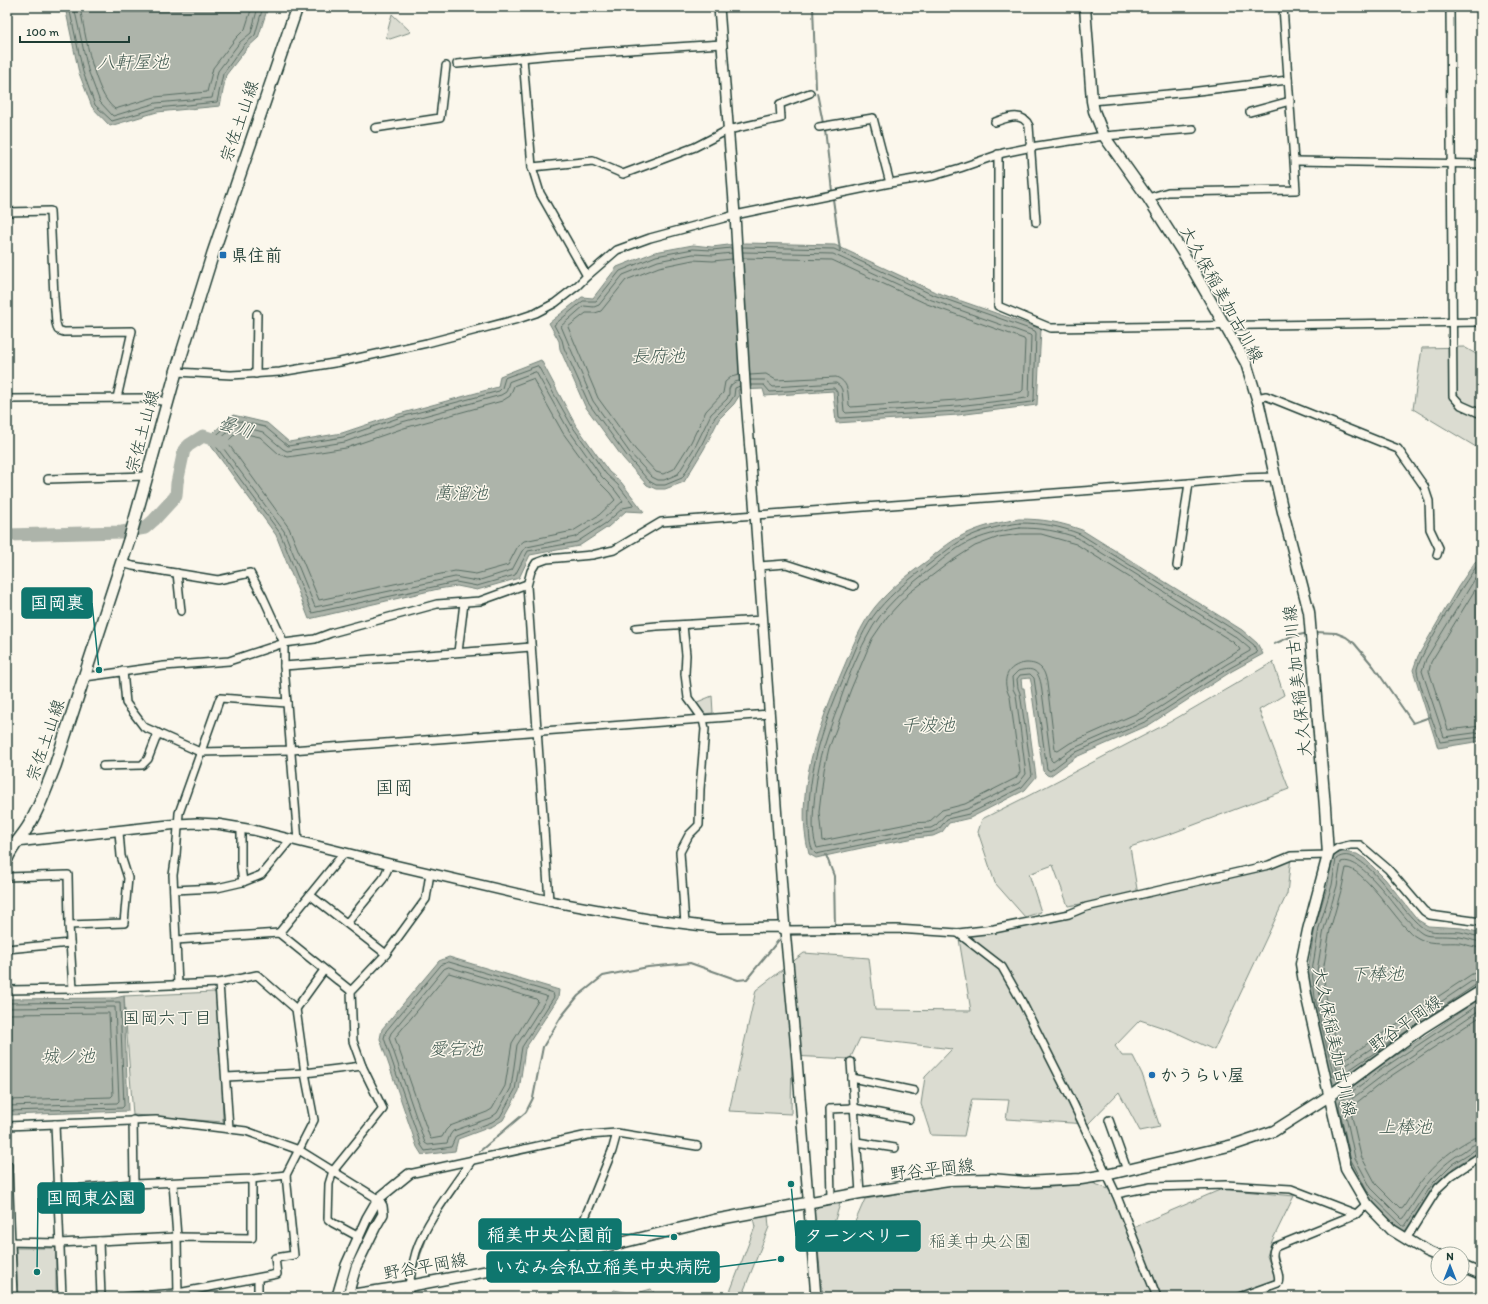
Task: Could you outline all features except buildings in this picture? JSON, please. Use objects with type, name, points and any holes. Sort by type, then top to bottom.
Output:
[{"type":"main road","name":"宗佐土山線","points":[[7,859],[11,843],[28,826],[43,797],[55,766],[130,537],[167,402],[230,199],[297,7]]},
{"type":"main road","name":"大久保稲美加古川線","points":[[1085,7],[1092,102],[1104,136],[1148,198],[1188,261],[1226,326],[1246,363],[1257,398],[1309,612],[1313,655],[1328,855],[1308,930],[1302,964],[1306,994],[1346,1168],[1367,1204],[1392,1230],[1430,1253]]},
{"type":"main road","name":"野谷平岡線","points":[[341,1296],[409,1286],[572,1255],[714,1220],[860,1193],[949,1180],[992,1179],[1025,1182],[1081,1179],[1106,1175],[1233,1145],[1274,1131],[1329,1096],[1422,1028],[1481,991]]},
{"type":"main road","points":[[1470,1269],[1481,1274]]},
{"type":"street","points":[[719,7],[785,930],[816,1297]]},
{"type":"street","points":[[1148,198],[1168,192],[1296,190],[1283,7]]},
{"type":"street","points":[[1450,7],[1450,164],[1453,396],[1461,405],[1479,413]]},
{"type":"street","points":[[456,64],[722,44]]},
{"type":"street","points":[[523,58],[532,167],[540,193],[587,276]]},
{"type":"street","points":[[375,128],[440,118],[446,66]]},
{"type":"street","points":[[1092,102],[1288,80]]},
{"type":"street","points":[[532,167],[593,162],[623,174],[695,147],[728,130],[781,118],[780,104],[810,93]]},
{"type":"street","points":[[1250,112],[1290,101]]},
{"type":"street","points":[[995,122],[1008,117],[1019,116],[1027,121],[1032,147],[1036,222]]},
{"type":"street","points":[[819,127],[873,118],[890,183]]},
{"type":"street","points":[[176,372],[231,375],[256,374],[340,362],[427,343],[536,313],[555,303],[577,286],[617,250],[650,238],[735,215],[890,183],[933,176],[998,154],[1032,147],[1104,136],[1193,129]]},
{"type":"street","points":[[998,154],[998,306],[1051,328],[1481,322]]},
{"type":"street","points":[[1295,161],[1481,164]]},
{"type":"street","points":[[7,212],[50,212],[54,297],[58,330],[64,332],[132,331],[117,398]]},
{"type":"street","points":[[256,374],[257,314]]},
{"type":"street","points":[[1257,398],[1266,396],[1398,449],[1424,486],[1430,501],[1430,529],[1439,548],[1437,555]]},
{"type":"street","points":[[7,399],[145,398],[167,402]]},
{"type":"street","points":[[48,479],[147,476]]},
{"type":"street","points":[[549,901],[527,584],[531,571],[536,563],[547,559],[592,555],[614,550],[661,522],[1241,478],[1276,477]]},
{"type":"street","points":[[1177,566],[1190,483]]},
{"type":"street","points":[[122,562],[133,566],[218,580],[250,573],[263,597],[284,643],[284,666],[291,750],[294,840],[261,875],[243,882],[217,888],[174,890]]},
{"type":"street","points":[[759,566],[786,564],[854,586]]},
{"type":"street","points":[[177,573],[180,611]]},
{"type":"street","points":[[84,677],[164,666],[229,661],[284,643],[315,639],[331,633],[437,604],[480,601],[527,584]]},
{"type":"street","points":[[458,652],[464,603]]},
{"type":"street","points":[[636,628],[763,620]]},
{"type":"street","points":[[683,625],[686,655],[685,674],[688,698],[703,719],[705,729],[700,789],[699,825],[689,835],[680,852],[685,924]]},
{"type":"street","points":[[284,666],[531,647]]},
{"type":"street","points":[[123,672],[126,703],[144,727],[200,752],[291,750],[770,714]]},
{"type":"street","points":[[178,985],[173,875],[178,813],[220,698],[287,703]]},
{"type":"street","points":[[103,766],[142,765],[148,759],[158,734]]},
{"type":"street","points":[[11,843],[178,824],[217,824],[294,840],[549,901],[685,924],[719,928],[778,927],[785,930],[897,929],[958,933],[994,929],[1069,914],[1086,907],[1269,865],[1292,856],[1328,855],[1338,848],[1350,845],[1360,845],[1388,869],[1424,911],[1430,915],[1481,922]]},
{"type":"street","points":[[241,828],[241,867],[243,882]]},
{"type":"street","points":[[68,925],[124,923],[128,878],[121,856],[118,832]]},
{"type":"street","points":[[279,933],[344,853]]},
{"type":"street","points":[[347,923],[383,879],[390,864]]},
{"type":"street","points":[[359,1237],[333,1224],[328,1219],[329,1184],[332,1171],[383,1109],[362,1066],[353,1040],[351,991],[386,954],[426,899],[430,873]]},
{"type":"street","points":[[7,877],[68,875],[68,925],[72,989]]},
{"type":"street","points":[[310,895],[386,954]]},
{"type":"street","points":[[176,940],[279,933],[351,991]]},
{"type":"street","points":[[958,933],[1002,967],[1022,1002],[1073,1103],[1116,1194],[1157,1297]]},
{"type":"street","points":[[7,949],[70,943]]},
{"type":"street","points":[[296,1009],[324,970]]},
{"type":"street","points":[[7,990],[219,983],[257,975],[296,1009],[305,1073],[314,1120],[286,1175],[294,1255],[275,1258],[277,1274],[178,1295],[125,1297]]},
{"type":"street","points":[[219,983],[229,1128]]},
{"type":"street","points":[[851,1062],[860,1193]]},
{"type":"street","points":[[226,1077],[305,1073],[362,1066]]},
{"type":"street","points":[[852,1078],[914,1091]]},
{"type":"street","points":[[830,1199],[829,1109],[854,1108],[909,1119]]},
{"type":"street","points":[[133,1120],[134,1184]]},
{"type":"street","points":[[7,1126],[156,1120],[246,1131],[299,1150],[378,1199],[382,1206],[383,1214],[341,1296]]},
{"type":"street","points":[[1109,1120],[1127,1170]]},
{"type":"street","points":[[55,1124],[62,1297]]},
{"type":"street","points":[[572,1255],[573,1247],[612,1151],[616,1133]]},
{"type":"street","points":[[341,1296],[346,1265],[367,1218],[378,1199],[408,1174],[588,1135],[616,1133],[696,1146]]},
{"type":"street","points":[[857,1142],[895,1148]]},
{"type":"street","points":[[1406,1239],[1438,1188],[1452,1175],[1481,1156]]},
{"type":"street","points":[[408,1297],[417,1251],[426,1230],[472,1160]]},
{"type":"street","points":[[7,1165],[10,1284],[13,1297]]},
{"type":"street","points":[[58,1190],[134,1184],[252,1179],[286,1175]]},
{"type":"street","points":[[9,1242],[59,1243],[177,1237],[252,1238],[252,1179]]},
{"type":"street","points":[[173,1183],[177,1237],[178,1295]]},
{"type":"street","points":[[1116,1194],[1151,1187],[1226,1185],[1291,1190],[1356,1214]]},
{"type":"street","points":[[1240,1297],[1278,1283],[1280,1278],[1273,1256],[1275,1247],[1356,1214],[1367,1204]]},
{"type":"street","points":[[99,1241],[101,1297]]},
{"type":"street","points":[[258,1278],[258,1297]]},
{"type":"green space","points":[[392,14],[411,32],[390,39],[386,37]]},
{"type":"green space","points":[[1464,347],[1481,357],[1481,450],[1413,409],[1422,348]]},
{"type":"green space","points":[[1273,662],[1284,695],[1259,710],[1289,789],[1170,834],[1130,847],[1138,895],[1291,856],[1287,894],[1214,1050],[1173,1031],[1140,1020],[1115,1046],[1122,1056],[1133,1056],[1142,1074],[1160,1127],[1140,1131],[1119,1092],[1088,1124],[1006,1119],[1009,1100],[972,1099],[964,1136],[931,1135],[921,1104],[925,1077],[952,1049],[860,1038],[850,1059],[792,1056],[791,1114],[729,1111],[756,990],[804,953],[869,958],[875,1010],[971,1011],[958,933],[1037,920],[1136,895],[1068,906],[1053,865],[1029,874],[1041,912],[1025,917],[995,883],[978,832],[982,819],[1170,722]]},
{"type":"green space","points":[[712,696],[713,713],[702,714],[695,703]]},
{"type":"green space","points":[[214,992],[220,999],[223,1122],[133,1115],[124,996]]},
{"type":"green space","name":"稲美中央公園","points":[[1090,1182],[1111,1190],[1155,1297],[823,1297],[814,1211],[819,1206],[840,1204],[834,1223],[851,1231],[865,1199],[941,1187],[950,1183],[955,1185],[1037,1188]]},
{"type":"green space","points":[[1222,1189],[1294,1196],[1272,1241],[1267,1256],[1276,1280],[1230,1297],[1162,1297],[1133,1227]]},
{"type":"green space","points":[[768,1216],[769,1227],[744,1290],[750,1297],[728,1297],[755,1227],[753,1218]]},
{"type":"green space","points":[[16,1248],[56,1248],[56,1297],[18,1297]]},
{"type":"green space","points":[[651,1289],[658,1297],[610,1297],[614,1290],[634,1294]]},
{"type":"water","name":"八軒屋池","points":[[65,7],[268,7],[258,38],[247,48],[226,75],[220,106],[157,112],[110,126],[92,107],[79,73]]},
{"type":"water","name":"長府池","points":[[745,243],[835,245],[933,291],[1041,329],[1037,405],[958,415],[836,423],[833,391],[765,396],[763,389],[738,390],[739,396],[734,404],[719,419],[704,449],[684,482],[665,489],[656,489],[647,485],[623,458],[585,406],[560,349],[559,341],[549,323],[582,297],[593,298],[617,267],[655,252],[693,245],[712,247]]},
{"type":"water","name":"萬溜池","points":[[541,360],[575,424],[609,472],[621,482],[644,512],[626,511],[608,527],[579,546],[530,555],[519,578],[477,590],[457,586],[438,589],[309,619],[276,535],[206,439],[233,415],[267,423],[289,442],[342,433],[399,414],[498,387],[500,376]]},
{"type":"water","name":"千波池","points":[[1019,519],[1051,522],[1082,530],[1242,630],[1257,643],[1263,654],[1232,671],[1149,725],[1076,757],[1050,776],[1043,771],[1030,678],[1021,679],[1022,688],[1024,688],[1036,777],[1025,790],[970,818],[949,823],[942,832],[933,836],[866,847],[816,858],[809,854],[805,831],[804,807],[806,783],[811,760],[825,713],[853,645],[865,622],[875,607],[893,588],[953,541],[982,527]]},
{"type":"water","points":[[1481,556],[1481,741],[1438,748],[1413,670],[1418,656],[1458,587],[1475,562]]},
{"type":"water","name":"下棒池","points":[[1342,852],[1357,854],[1365,859],[1385,879],[1418,920],[1428,926],[1462,928],[1481,933],[1481,986],[1335,1084],[1330,1080],[1311,998],[1308,971],[1315,927],[1328,884],[1332,858],[1336,854]]},
{"type":"water","name":"愛宕池","points":[[449,957],[559,990],[558,998],[525,1049],[519,1091],[503,1120],[493,1126],[458,1139],[455,1151],[422,1155],[417,1147],[380,1039],[382,1029],[439,961]]},
{"type":"water","name":"城ノ池","points":[[124,996],[128,1111],[7,1115],[7,999],[115,998]]},
{"type":"water","name":"上棒池","points":[[1481,998],[1481,1151],[1454,1167],[1436,1185],[1405,1233],[1389,1220],[1371,1200],[1350,1169],[1343,1145],[1335,1100],[1377,1068]]},
{"type":"waterway","points":[[813,7],[816,88]]},
{"type":"waterway","points":[[817,93],[823,123]]},
{"type":"waterway","points":[[825,129],[832,191]]},
{"type":"waterway","points":[[833,199],[840,250]]},
{"type":"waterway","name":"曇川","points":[[7,535],[122,532],[145,528],[176,496],[177,483],[184,450],[203,436],[224,443]]},
{"type":"waterway","points":[[1315,632],[1336,633],[1346,637],[1354,643],[1374,667],[1413,723],[1430,717]]},
{"type":"waterway","points":[[1274,644],[1290,637],[1308,633]]},
{"type":"waterway","points":[[826,855],[834,876],[835,927]]},
{"type":"waterway","points":[[789,935],[835,934]]},
{"type":"waterway","points":[[480,1151],[526,1112],[533,1098],[543,1047],[561,1017],[578,996],[603,976],[648,967],[690,963],[738,980],[747,979],[778,941],[783,938]]},
{"type":"waterway","points":[[437,1217],[465,1176]]},
{"type":"waterway","points":[[414,1278],[420,1255],[429,1231]]},
{"type":"place","name":"県住前","points":[[223,255]]},
{"type":"place","name":"国岡裏","points":[[99,670]]},
{"type":"place","name":"かうらい屋","points":[[1152,1075]]},
{"type":"place","name":"ターンベリー","points":[[791,1184]]},
{"type":"place","name":"稲美中央公園前","points":[[674,1237]]},
{"type":"place","name":"いなみ会私立稲美中央病院","points":[[781,1259]]},
{"type":"place","name":"国岡東公園","points":[[37,1272]]},
{"type":"district","name":"国岡","points":[[394,787]]},
{"type":"district","name":"国岡六丁目","points":[[167,1018]]}]
